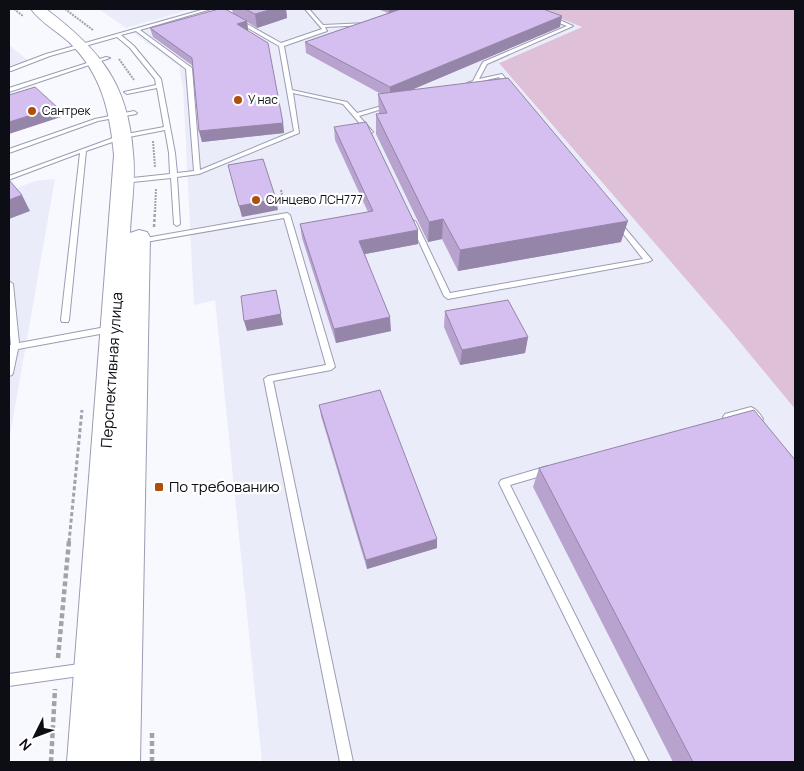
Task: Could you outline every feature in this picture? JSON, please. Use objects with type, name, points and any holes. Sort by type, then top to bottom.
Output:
[{"type":"main road","name":"Перспективная улица","points":[[40,12],[100,48],[109,84],[128,118],[124,155],[132,180],[125,327],[120,762]]},
{"type":"main road","name":"Перспективная улица","points":[[88,762],[94,668],[125,327]]},
{"type":"lane","points":[[9,90],[100,48],[136,29],[209,9]]},
{"type":"lane","points":[[217,9],[281,45],[325,30],[307,9]]},
{"type":"lane","points":[[475,82],[485,63],[571,26],[544,16]]},
{"type":"lane","points":[[322,26],[370,23]]},
{"type":"lane","points":[[136,29],[189,68],[196,173]]},
{"type":"lane","points":[[132,180],[196,173],[297,132],[281,45]]},
{"type":"lane","points":[[9,70],[100,48],[132,47],[158,79],[174,175],[177,224]]},
{"type":"lane","points":[[466,85],[500,76],[512,91]]},
{"type":"lane","points":[[9,178],[82,150],[128,118],[159,86]]},
{"type":"lane","points":[[290,91],[345,103],[368,127],[372,136]]},
{"type":"lane","points":[[357,116],[393,105]]},
{"type":"lane","points":[[9,151],[97,120],[128,118],[167,128]]},
{"type":"lane","points":[[65,320],[82,150]]},
{"type":"lane","points":[[410,216],[448,296],[648,260],[611,214]]},
{"type":"lane","points":[[129,242],[287,215],[331,367],[268,379],[347,762]]},
{"type":"lane","points":[[9,284],[12,347],[9,373]]},
{"type":"lane","points":[[12,347],[125,327]]},
{"type":"lane","points":[[713,422],[751,411],[762,424]]},
{"type":"lane","points":[[561,466],[504,483],[642,762]]},
{"type":"lane","points":[[9,680],[94,668]]},
{"type":"path","points":[[14,9],[40,12]]},
{"type":"path","points":[[50,762],[56,673],[83,401]]},
{"type":"shaded area","points":[[99,9],[193,9],[126,28]]},
{"type":"shaded area","points":[[198,9],[536,9],[582,27],[499,62],[729,329],[795,409],[795,762],[262,762],[215,300],[194,305],[183,88],[179,66],[128,29]]},
{"type":"shaded area","points":[[536,9],[795,9],[795,409],[729,329],[499,63],[582,27]]},
{"type":"shaded area","points":[[9,45],[29,61],[9,67]]},
{"type":"shaded area","points":[[55,179],[9,441],[9,191],[35,181]]},
{"type":"building","name":"У нас","points":[[225,9],[247,21],[237,24],[268,43],[283,123],[199,131],[192,58],[150,28]]},
{"type":"building","points":[[245,9],[273,9],[255,14]]},
{"type":"building","points":[[401,9],[543,9],[562,16],[390,87],[305,42]]},
{"type":"building","points":[[508,78],[628,221],[460,250],[443,219],[429,222],[376,114],[387,113],[378,94]]},
{"type":"building","points":[[35,87],[57,107],[9,122],[9,95]]},
{"type":"building","points":[[366,122],[418,230],[359,241],[390,317],[334,329],[300,224],[373,211],[334,127]]},
{"type":"building","name":"Синцево ЛСН777","points":[[263,159],[276,199],[239,206],[228,165]]},
{"type":"building","points":[[9,180],[22,195],[9,200]]},
{"type":"building","points":[[276,290],[281,314],[244,321],[241,296]]},
{"type":"building","points":[[508,300],[528,337],[462,350],[445,311]]},
{"type":"building","points":[[380,390],[437,539],[366,560],[319,405]]},
{"type":"building","points":[[754,410],[795,460],[795,762],[693,762],[539,468]]},
{"type":"place","name":"У нас","points":[[238,100]]},
{"type":"place","name":"Сантрек","points":[[32,111]]},
{"type":"place","name":"Синцево ЛСН777","points":[[256,200]]},
{"type":"place","name":"По требованию","points":[[159,487]]}]
